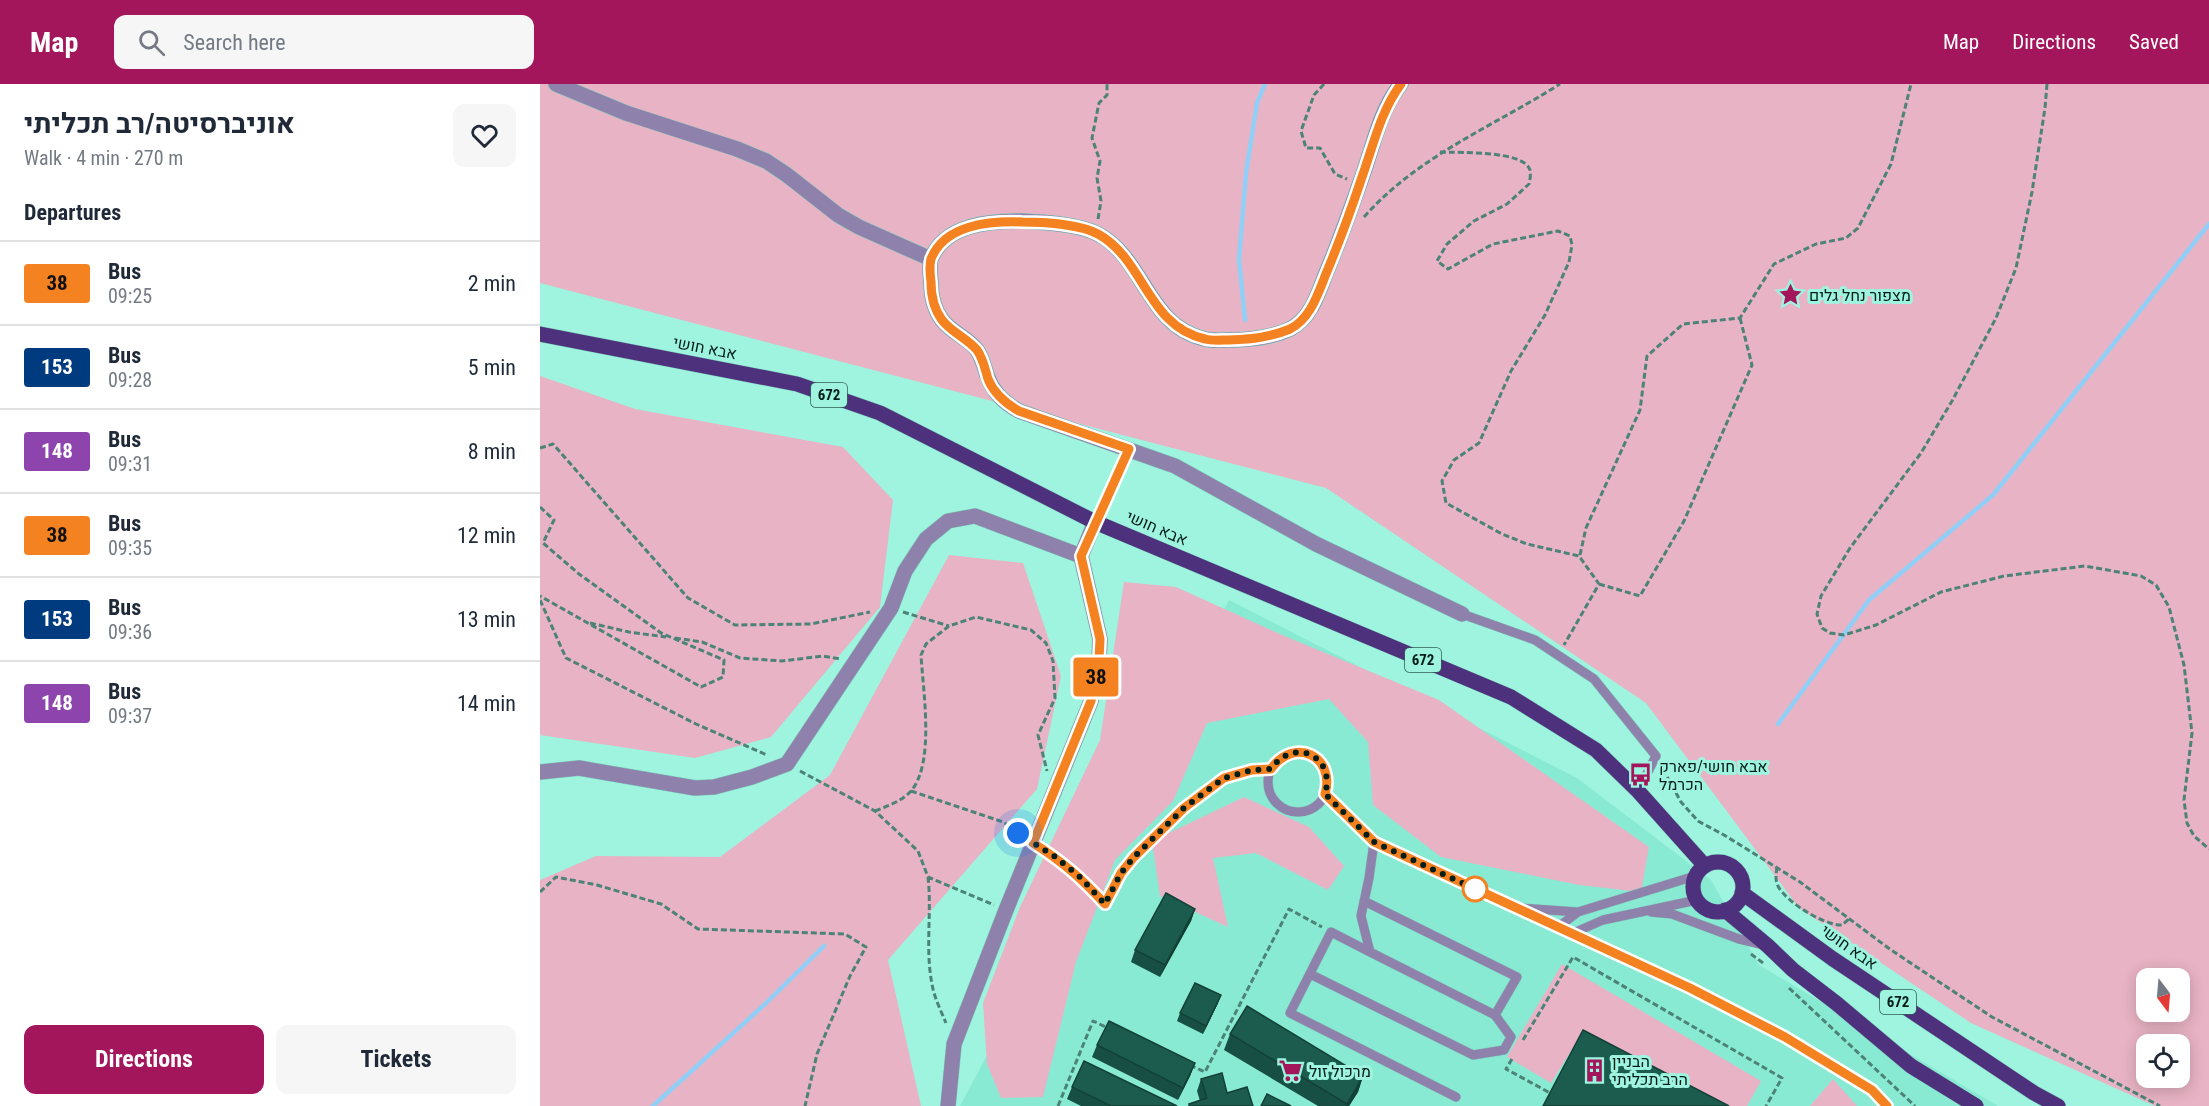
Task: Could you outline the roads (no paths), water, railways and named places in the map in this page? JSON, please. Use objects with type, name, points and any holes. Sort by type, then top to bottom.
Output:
[{"type":"main road","name":"אבא חושי","points":[[540,334],[797,384],[880,413],[1095,522],[1510,697],[1596,750],[1638,791],[1700,871],[1719,862],[1732,867],[1741,878],[1742,892],[1833,959],[2058,1106]]},
{"type":"main road","points":[[1697,900],[1693,884],[1700,871]]},
{"type":"main road","points":[[1725,910],[1736,904],[1742,892]]},
{"type":"main road","name":"672","points":[[1697,900],[1706,908],[1725,910],[1793,970],[1911,1065],[1976,1106]]},
{"type":"street","points":[[556,84],[626,113],[737,148],[766,161],[852,223],[931,259]]},
{"type":"street","points":[[1401,84],[1386,108],[1340,241],[1318,294],[1304,319],[1291,328],[1245,340],[1205,339],[1179,328],[1160,312],[1132,266],[1113,244],[1096,233],[1053,224],[1022,222],[979,224],[956,233],[941,244],[931,259],[931,293],[936,310],[943,321],[976,350],[982,359],[989,382],[1005,403],[1019,411],[1175,466],[1316,544],[1462,614]]},
{"type":"street","points":[[540,772],[579,768],[695,788],[724,784],[787,764],[891,608],[905,571],[926,539],[948,520],[975,516],[1081,556]]},
{"type":"street","points":[[948,1106],[954,1044],[1091,701],[1099,660],[1100,639],[1081,556],[1095,522]]},
{"type":"lane","points":[[1095,522],[1129,449]]},
{"type":"lane","points":[[1462,614],[1535,640],[1594,679],[1656,756],[1638,791]]},
{"type":"lane","points":[[1306,753],[1316,757],[1327,774],[1328,784],[1325,794],[1312,808],[1304,811],[1285,808],[1277,803],[1268,787],[1271,769],[1277,760],[1286,754],[1306,753]]},
{"type":"lane","points":[[1033,843],[1079,876],[1105,904],[1121,873],[1134,857],[1184,808],[1224,778],[1252,770],[1271,769]]},
{"type":"lane","points":[[1325,794],[1374,842],[1690,988],[1785,1037],[1872,1090],[1887,1106]]},
{"type":"lane","points":[[1370,952],[1360,916],[1374,842]]},
{"type":"lane","points":[[1557,928],[1578,912],[1700,871]]},
{"type":"lane","points":[[1571,934],[1603,920],[1697,900]]},
{"type":"lane","points":[[1364,901],[1517,977],[1495,1015]]},
{"type":"lane","points":[[1513,907],[1578,912]]},
{"type":"lane","points":[[1643,911],[1672,914],[1755,944],[1768,946]]},
{"type":"lane","points":[[1310,974],[1473,1055],[1504,1050],[1511,1037],[1495,1015],[1331,932],[1310,974],[1290,1014],[1456,1097]]},
{"type":"waterway","points":[[1245,320],[1239,259],[1246,173],[1257,103],[1265,84]]},
{"type":"waterway","points":[[1778,724],[1869,600],[1993,495],[2209,224]]},
{"type":"waterway","points":[[653,1106],[764,1005],[824,946]]},
{"type":"place","name":"מצפור נחל גלים","points":[[1791,295]]},
{"type":"place","name":"אבא חושי/פארק הכרמל","points":[[1641,775]]},
{"type":"place","name":"הבניין הרב תכליתי","points":[[1594,1070]]},
{"type":"place","name":"מרכול זול","points":[[1291,1071]]}]
